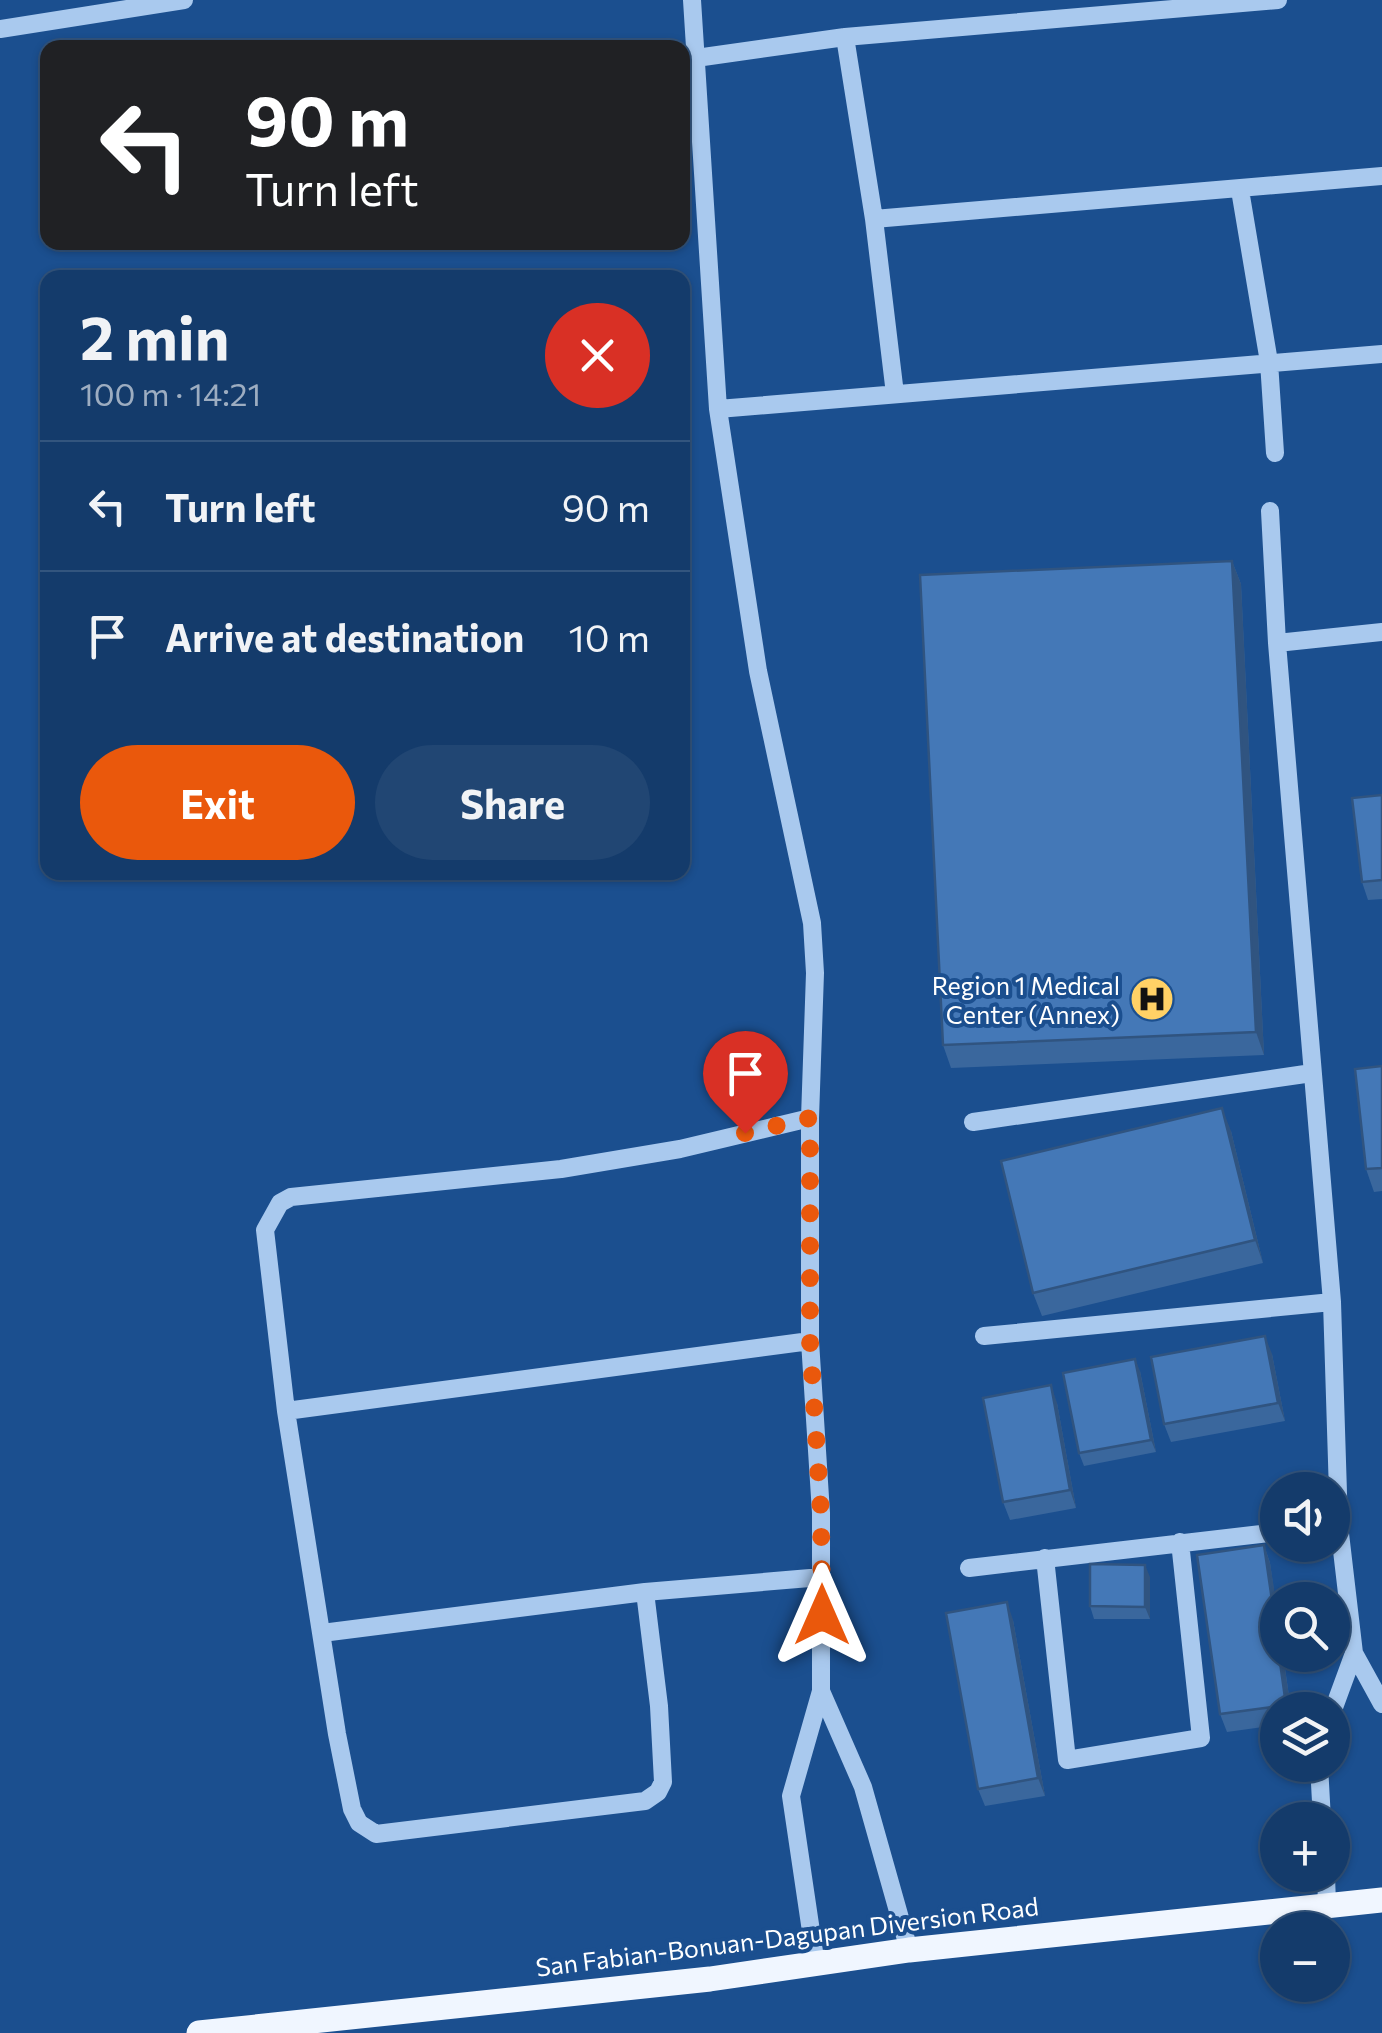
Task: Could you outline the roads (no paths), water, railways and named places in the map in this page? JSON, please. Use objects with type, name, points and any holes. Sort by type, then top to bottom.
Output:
[{"type":"main road","name":"San Fabian-Bonuan-Dagupan Diversion Road","points":[[199,2033],[710,1979],[909,1950],[1382,1900]]},
{"type":"street","points":[[0,29],[184,0]]},
{"type":"street","points":[[692,0],[690,59],[718,408],[758,671],[812,922],[815,973],[810,1118],[810,1341],[822,1577],[821,1691],[791,1796],[816,1965]]},
{"type":"street","points":[[690,59],[845,37],[1278,0]]},
{"type":"street","points":[[845,37],[874,219],[895,394]]},
{"type":"street","points":[[874,219],[1382,176]]},
{"type":"street","points":[[1240,190],[1269,362],[1275,452]]},
{"type":"street","points":[[718,408],[1382,354]]},
{"type":"street","points":[[1270,511],[1277,643],[1332,1302],[1335,1472]]},
{"type":"street","points":[[1277,643],[1382,632]]},
{"type":"street","points":[[973,1122],[1312,1073]]},
{"type":"street","points":[[645,1592],[664,1782],[658,1792],[646,1802],[376,1834],[366,1830],[352,1810],[322,1633],[286,1412],[265,1230],[280,1204],[291,1196],[560,1169],[680,1149],[810,1118]]},
{"type":"street","points":[[984,1336],[1332,1302]]},
{"type":"street","points":[[286,1412],[810,1341]]},
{"type":"street","points":[[970,1568],[1260,1534]]},
{"type":"street","points":[[1044,1558],[1067,1760],[1201,1738],[1180,1542]]},
{"type":"street","points":[[1341,1562],[1354,1653],[1382,1704]]},
{"type":"street","points":[[322,1633],[645,1592],[822,1577]]},
{"type":"street","points":[[1339,1692],[1354,1653]]},
{"type":"street","points":[[821,1691],[863,1787],[909,1950]]},
{"type":"street","points":[[1327,1892],[1328,1905]]},
{"type":"place","name":"Region 1 Medical Center (Annex)","points":[[1152,999]]}]
